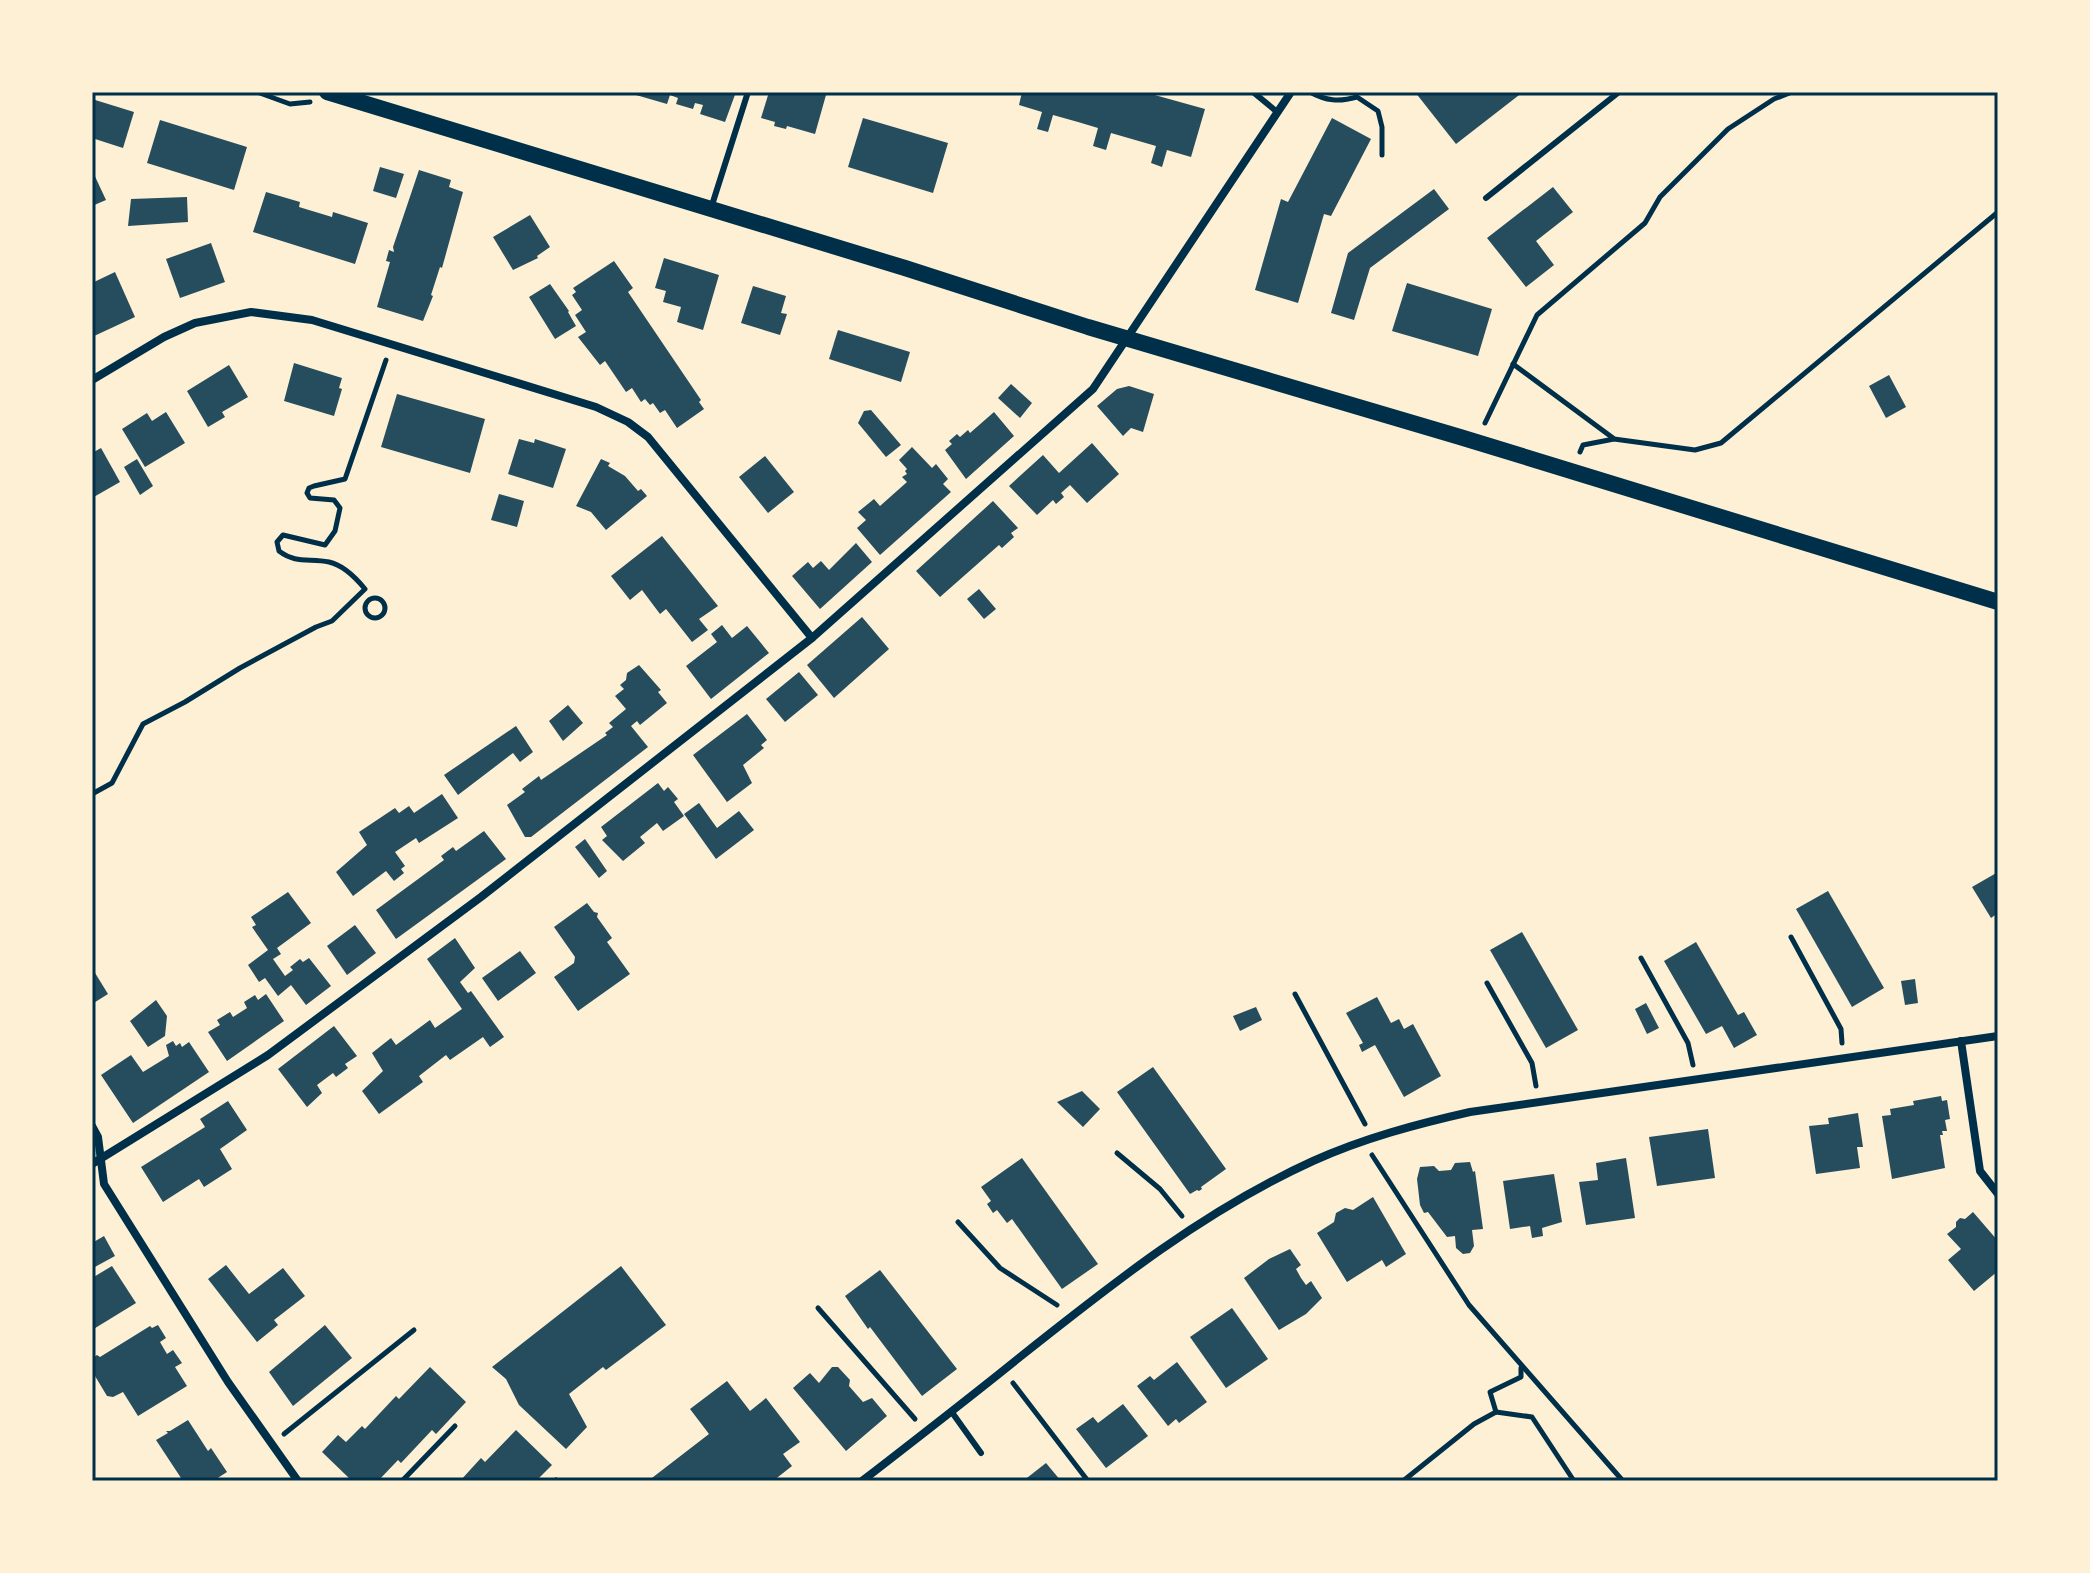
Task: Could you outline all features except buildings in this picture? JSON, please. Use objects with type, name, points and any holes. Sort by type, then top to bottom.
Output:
[{"type":"main road","points":[[327,92],[1998,602]]},
{"type":"street","points":[[92,1164],[293,1036],[481,897],[812,638],[1093,389],[1291,92]]},
{"type":"street","points":[[92,380],[164,337],[195,323],[251,312],[312,320],[596,407],[628,422],[648,437],[812,638]]},
{"type":"street","points":[[862,1481],[1191,1227],[1276,1180],[1361,1142],[1470,1112],[1998,1036]]},
{"type":"street","points":[[1961,1041],[1980,1171],[1998,1194]]},
{"type":"street","points":[[92,1126],[98,1137],[104,1184],[228,1382],[298,1481]]},
{"type":"lane","points":[[711,209],[748,92]]},
{"type":"lane","points":[[1253,92],[1276,111]]},
{"type":"lane","points":[[1486,198],[1619,92]]},
{"type":"lane","points":[[951,1411],[981,1453]]},
{"type":"path","points":[[257,92],[290,104],[350,100]]},
{"type":"path","points":[[1310,92],[1322,99],[1341,102],[1357,97],[1378,111],[1382,127],[1382,155]]},
{"type":"path","points":[[1476,441],[1537,315],[1645,223],[1660,197],[1728,129],[1774,99],[1792,92]]},
{"type":"path","points":[[1572,472],[1583,445],[1614,439],[1695,450],[1721,443],[1998,212]]},
{"type":"path","points":[[371,599],[355,577],[332,562],[289,559],[279,551],[277,542],[283,535],[325,545],[335,531],[340,508],[334,500],[310,498],[307,493],[314,486],[345,479],[391,344]]},
{"type":"path","points":[[1513,364],[1614,439]]},
{"type":"path","points":[[92,794],[112,783],[143,724],[240,668],[332,621],[365,589]]},
{"type":"path","points":[[371,599],[381,600],[385,605],[383,615],[378,618],[366,613],[366,603],[371,599]]},
{"type":"path","points":[[1791,937],[1841,1029],[1844,1058]]},
{"type":"path","points":[[1641,958],[1688,1043],[1697,1081]]},
{"type":"path","points":[[1487,983],[1532,1063],[1539,1104]]},
{"type":"path","points":[[1295,994],[1373,1138]]},
{"type":"path","points":[[1361,1142],[1383,1170],[1469,1305],[1623,1481]]},
{"type":"path","points":[[1117,1153],[1160,1189],[1191,1227]]},
{"type":"path","points":[[958,1222],[1000,1268],[1071,1317]]},
{"type":"path","points":[[818,1308],[925,1432]]},
{"type":"path","points":[[271,1445],[414,1330]]},
{"type":"path","points":[[1496,1412],[1490,1392],[1521,1377],[1521,1367]]},
{"type":"path","points":[[1003,1371],[1088,1481]]},
{"type":"path","points":[[1403,1481],[1474,1424],[1496,1412],[1532,1417],[1574,1481]]},
{"type":"path","points":[[402,1481],[455,1426]]}]
